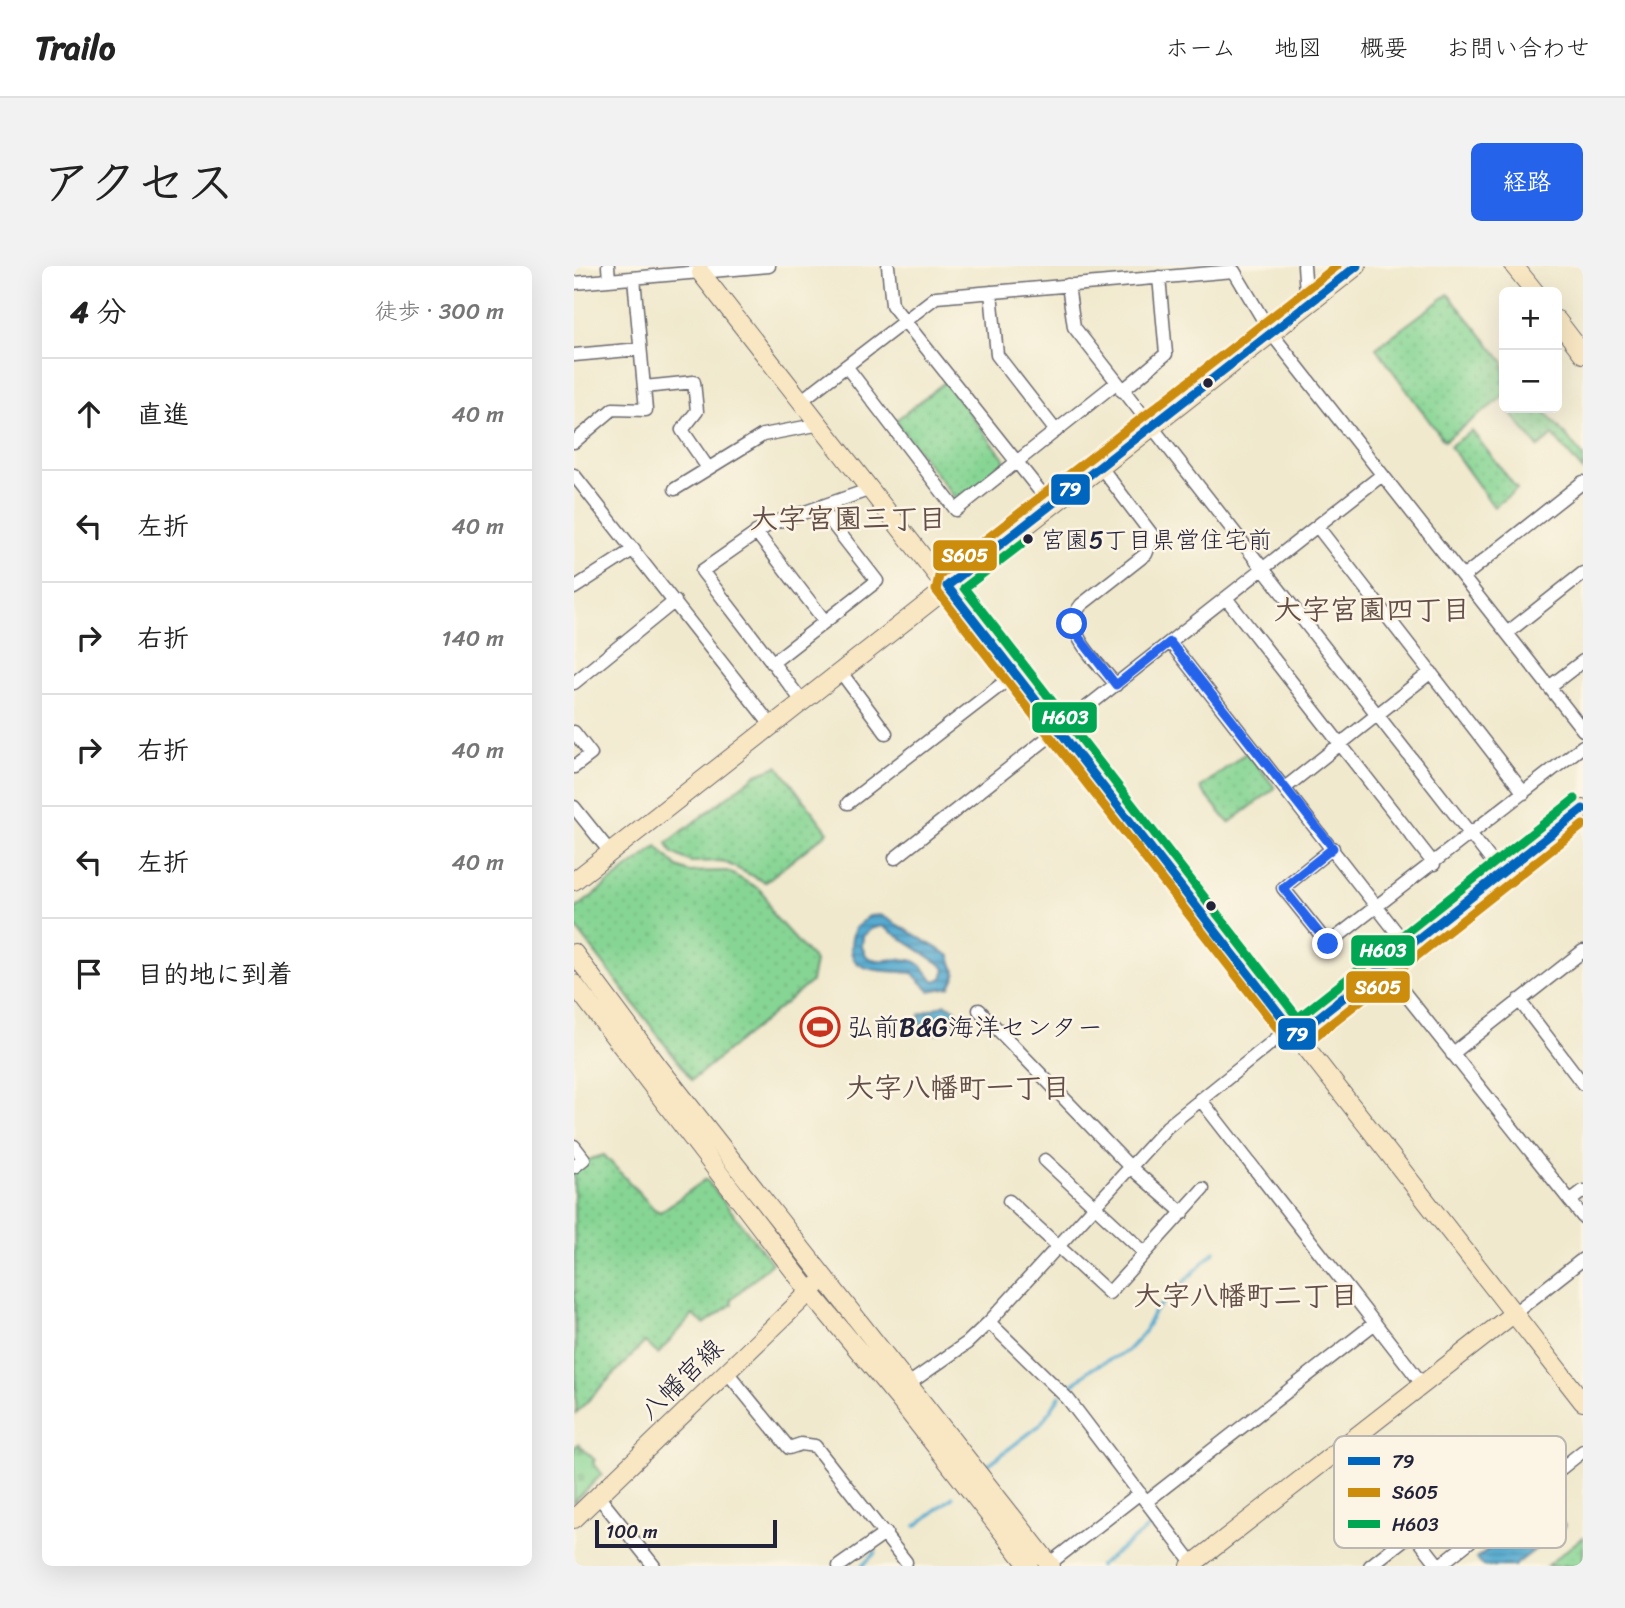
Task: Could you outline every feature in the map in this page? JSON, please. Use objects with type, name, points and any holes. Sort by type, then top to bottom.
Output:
[{"type":"street","points":[[608,266],[609,280]]},
{"type":"street","points":[[574,283],[634,278],[675,270],[701,273],[769,266]]},
{"type":"street","points":[[888,266],[892,305],[1051,505]]},
{"type":"street","points":[[1304,266],[1307,304]]},
{"type":"street","points":[[574,881],[1357,266]]},
{"type":"street","points":[[1514,266],[1531,287]]},
{"type":"street","points":[[802,400],[936,296],[1234,271],[1271,333],[1583,730]]},
{"type":"street","points":[[701,273],[1583,1402]]},
{"type":"street","points":[[846,366],[956,510],[1056,430],[1166,354],[1159,277]]},
{"type":"street","points":[[574,442],[613,410],[646,410],[634,278]]},
{"type":"street","points":[[1068,285],[1074,327],[1501,873]]},
{"type":"street","points":[[991,292],[997,355],[1056,430]]},
{"type":"street","points":[[1562,327],[1583,354]]},
{"type":"street","points":[[574,355],[640,349]]},
{"type":"street","points":[[644,387],[694,382],[697,411],[682,430],[708,468]]},
{"type":"street","points":[[675,489],[763,435],[821,424]]},
{"type":"street","points":[[1100,466],[1153,536],[1146,554],[1081,606],[1073,617],[1074,631],[1116,685]]},
{"type":"street","points":[[574,475],[771,725]]},
{"type":"street","points":[[895,858],[1382,475]]},
{"type":"street","points":[[1463,578],[1583,482]]},
{"type":"street","points":[[802,701],[702,571],[768,525],[821,509],[871,489]]},
{"type":"street","points":[[772,663],[824,620],[877,582],[821,509]]},
{"type":"street","points":[[1317,526],[1524,793]]},
{"type":"street","points":[[756,533],[824,620]]},
{"type":"street","points":[[574,588],[634,549]]},
{"type":"street","points":[[1507,633],[1583,573]]},
{"type":"street","points":[[1226,598],[1434,864]]},
{"type":"street","points":[[574,683],[674,601]]},
{"type":"street","points":[[1170,642],[1286,787],[1408,947]]},
{"type":"street","points":[[1549,687],[1583,661]]},
{"type":"street","points":[[840,671],[879,712],[886,733]]},
{"type":"street","points":[[1286,787],[1431,672]]},
{"type":"street","points":[[848,803],[1015,674]]},
{"type":"street","points":[[574,732],[591,754],[574,767]]},
{"type":"street","points":[[1333,848],[1283,888],[1328,944],[1583,746]]},
{"type":"street","points":[[574,807],[610,852]]},
{"type":"street","points":[[907,1385],[967,1343],[989,1322],[1167,1127],[1276,1039],[1296,1035],[1583,809]]},
{"type":"street","points":[[1452,1054],[1583,951]]},
{"type":"street","points":[[574,953],[658,1066],[1050,1565],[1375,1323]]},
{"type":"street","points":[[1383,966],[1583,1217]]},
{"type":"street","points":[[574,984],[810,1292],[898,1398],[1029,1566]]},
{"type":"street","points":[[1519,1000],[1583,1084]]},
{"type":"street","points":[[979,1010],[1130,1167],[1183,1213]]},
{"type":"street","points":[[1200,1099],[1423,1385]]},
{"type":"street","points":[[574,1146],[584,1159],[574,1167]]},
{"type":"street","points":[[1045,1160],[1145,1254]]},
{"type":"street","points":[[1009,1200],[1110,1293],[1203,1189]]},
{"type":"street","points":[[1570,1201],[1583,1191]]},
{"type":"street","points":[[1357,1436],[1583,1259]]},
{"type":"street","name":"八幡宮線","points":[[574,1519],[825,1278]]},
{"type":"street","points":[[989,1322],[1068,1399],[1193,1565],[1334,1454]]},
{"type":"street","points":[[727,1372],[789,1448],[801,1444],[815,1446],[886,1533],[906,1562]]},
{"type":"street","points":[[1566,1465],[1583,1451]]},
{"type":"street","points":[[598,1496],[654,1566]]},
{"type":"street","points":[[839,1566],[886,1533]]},
{"type":"street","points":[[1370,1566],[1393,1548]]},
{"type":"street","points":[[1424,1548],[1439,1566],[1462,1548]]},
{"type":"green space","points":[[1448,294],[1499,356],[1499,400],[1444,441],[1376,348]]},
{"type":"green space","points":[[945,382],[1004,458],[1004,466],[960,499],[955,498],[895,421]]},
{"type":"green space","points":[[1511,413],[1546,413],[1583,456],[1583,471],[1553,435],[1538,447]]},
{"type":"green space","points":[[1472,431],[1517,489],[1494,507],[1450,446]]},
{"type":"green space","points":[[1247,752],[1275,788],[1229,823],[1200,788]]},
{"type":"green space","points":[[778,766],[828,832],[765,882],[722,861],[691,862],[672,853],[667,843],[757,774]]},
{"type":"green space","points":[[657,846],[677,867],[689,872],[727,871],[759,889],[766,897],[773,915],[815,961],[811,982],[692,1080],[574,925],[574,910]]},
{"type":"green space","points":[[604,1155],[654,1209],[660,1212],[706,1179],[772,1263],[731,1299],[732,1304],[704,1324],[693,1315],[658,1354],[645,1342],[576,1413],[574,1171],[591,1159]]},
{"type":"green space","points":[[578,1444],[595,1460],[593,1462],[602,1474],[574,1502],[574,1448]]},
{"type":"green space","points":[[1583,1537],[1583,1566],[1546,1566]]},
{"type":"water","points":[[881,915],[950,956],[956,975],[950,987],[930,991],[912,973],[876,970],[857,963],[852,955],[851,944],[855,928],[869,916]],"holes":[[[882,926],[943,966],[945,970],[942,978],[935,981],[914,961],[867,957],[862,947],[863,936],[871,929]]]},
{"type":"water","points":[[945,1004],[956,1009],[955,1020],[939,1034],[928,1032],[919,1022],[920,1014]]},
{"type":"water","points":[[1490,1548],[1537,1548],[1514,1566],[1483,1566],[1477,1558]]},
{"type":"waterway","points":[[1066,1391],[1089,1370],[1127,1351],[1143,1334],[1154,1312],[1215,1251]]},
{"type":"waterway","points":[[989,1464],[1040,1425],[1060,1396]]},
{"type":"waterway","points":[[916,1526],[953,1497]]},
{"type":"waterway","points":[[1099,1566],[1153,1524]]},
{"type":"waterway","points":[[862,1566],[876,1552]]},
{"type":"transit line","name":"S605","points":[[1337,266],[939,576],[936,590],[1292,1047],[1304,1045],[1583,825]]},
{"type":"transit line","name":"79","points":[[1357,266],[947,586],[1296,1035],[1583,809]]},
{"type":"transit line","name":"H603","points":[[1028,539],[964,588],[1298,1018],[1575,799]]},
{"type":"place","name":"宮園5丁目県営住宅前","points":[[1028,539]]},
{"type":"place","name":"弘前B&G海洋センター","points":[[820,1027]]},
{"type":"district","name":"大字宮園三丁目","points":[[848,518]]},
{"type":"district","name":"大字宮園四丁目","points":[[1372,609]]},
{"type":"district","name":"大字八幡町一丁目","points":[[958,1087]]},
{"type":"district","name":"大字八幡町二丁目","points":[[1246,1295]]},
{"type":"route","points":[[1072,624],[1074,631],[1116,685],[1170,642],[1333,848],[1283,888],[1328,944]]}]
